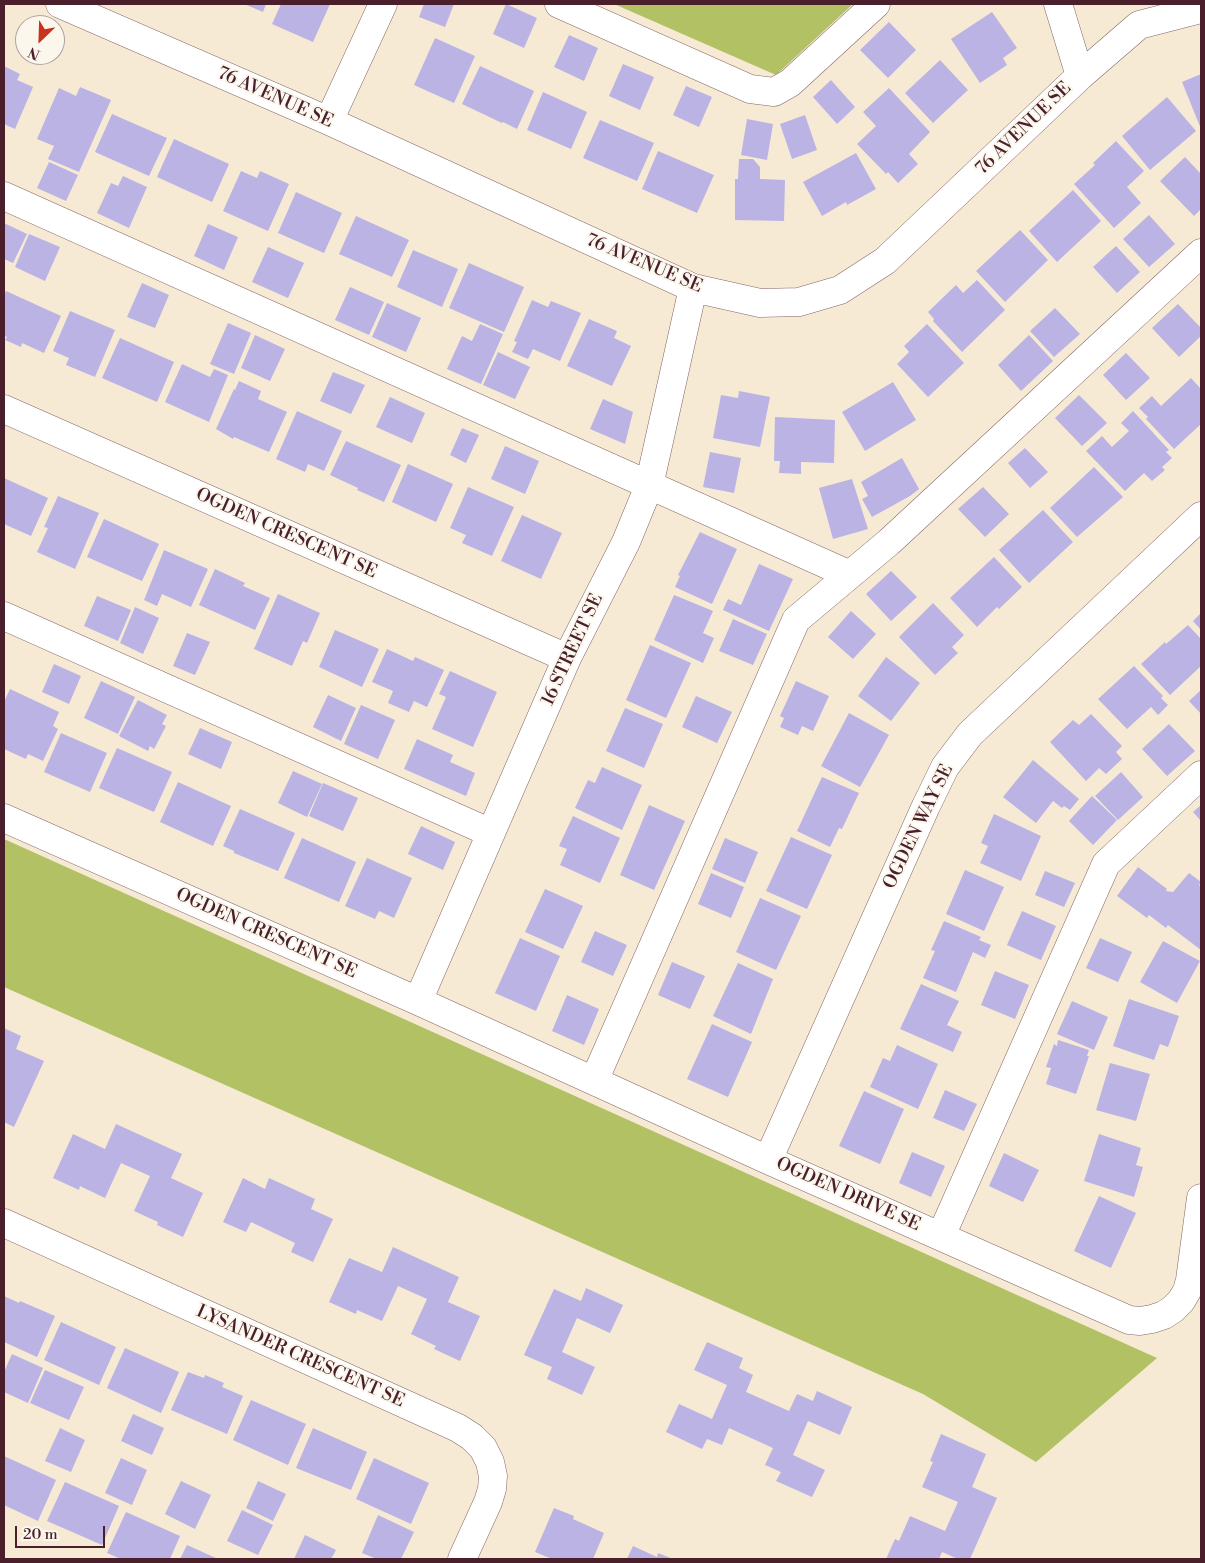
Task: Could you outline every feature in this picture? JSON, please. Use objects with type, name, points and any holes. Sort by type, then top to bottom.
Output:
[{"type":"street","name":"76 AVENUE SE","points":[[60,4],[329,121],[693,288],[760,303],[799,302],[840,290],[885,261],[1080,76],[1139,25],[1201,8]]},
{"type":"street","points":[[329,121],[384,4]]},
{"type":"street","points":[[559,4],[750,89],[774,92],[790,83],[876,4]]},
{"type":"street","points":[[1058,4],[1080,76]]},
{"type":"street","points":[[4,196],[848,574]]},
{"type":"street","points":[[594,1081],[796,620],[848,574],[889,542],[1201,253]]},
{"type":"street","name":"16 STREET SE","points":[[418,1001],[567,658],[626,542],[649,486],[693,288]]},
{"type":"street","name":"OGDEN CRESCENT SE","points":[[4,409],[567,658]]},
{"type":"street","name":"OGDEN WAY SE","points":[[768,1160],[945,767],[970,734],[1201,516]]},
{"type":"street","points":[[4,616],[491,833]]},
{"type":"street","points":[[941,1236],[1106,864],[1201,775]]},
{"type":"street","name":"OGDEN CRESCENT SE","points":[[4,818],[418,1001]]},
{"type":"street","name":"OGDEN DRIVE SE","points":[[418,1001],[768,1160],[1128,1320],[1152,1320],[1164,1315],[1181,1301],[1187,1291],[1201,1198]]},
{"type":"street","name":"LYSANDER CRESCENT SE","points":[[4,1223],[472,1436],[483,1448],[490,1462],[492,1490],[462,1559]]},
{"type":"green space","points":[[614,4],[853,4],[776,75]]},
{"type":"green space","points":[[4,839],[1157,1358],[1036,1462],[923,1394],[4,987]]},
{"type":"building","points":[[244,4],[266,4],[263,12]]},
{"type":"building","points":[[281,4],[330,4],[313,42],[272,24]]},
{"type":"building","points":[[424,4],[454,4],[445,27],[419,17]]},
{"type":"building","points":[[506,4],[537,18],[524,48],[493,34]]},
{"type":"building","points":[[992,12],[1017,48],[1003,58],[1007,65],[980,83],[951,39]]},
{"type":"building","points":[[889,22],[916,50],[888,78],[860,50]]},
{"type":"building","points":[[569,35],[598,48],[584,81],[554,67]]},
{"type":"building","points":[[435,38],[475,56],[454,103],[414,85]]},
{"type":"building","points":[[940,60],[968,90],[933,123],[905,93]]},
{"type":"building","points":[[623,64],[654,77],[640,110],[609,96]]},
{"type":"building","points":[[4,66],[20,74],[17,80],[33,87],[15,129],[4,124]]},
{"type":"building","points":[[480,66],[534,91],[517,129],[462,104]]},
{"type":"building","points":[[1201,74],[1201,129],[1182,82]]},
{"type":"building","points":[[831,80],[855,107],[837,124],[813,97]]},
{"type":"building","points":[[686,86],[712,97],[699,127],[673,115]]},
{"type":"building","points":[[80,87],[111,100],[79,172],[48,159],[54,146],[37,139],[59,88],[76,96]]},
{"type":"building","points":[[889,88],[930,132],[909,154],[918,164],[898,183],[888,172],[886,174],[857,144],[876,126],[863,112]]},
{"type":"building","points":[[543,92],[587,112],[571,149],[527,130]]},
{"type":"building","points":[[1167,97],[1196,131],[1150,170],[1122,136]]},
{"type":"building","points":[[112,114],[167,138],[149,176],[95,152]]},
{"type":"building","points":[[805,115],[817,150],[792,159],[780,124]]},
{"type":"building","points":[[747,119],[773,124],[767,160],[741,155]]},
{"type":"building","points":[[600,120],[654,143],[637,181],[583,158]]},
{"type":"building","points":[[174,139],[229,164],[212,202],[157,177]]},
{"type":"building","points":[[1116,141],[1144,171],[1127,187],[1141,203],[1114,228],[1074,184],[1095,165],[1093,163]]},
{"type":"building","points":[[658,151],[714,175],[697,213],[642,189]]},
{"type":"building","points":[[856,153],[876,189],[847,205],[846,202],[822,216],[803,182]]},
{"type":"building","points":[[1185,157],[1201,174],[1201,209],[1194,216],[1160,181]]},
{"type":"building","points":[[739,159],[753,159],[760,167],[760,179],[785,180],[784,221],[735,220],[735,179],[738,179]]},
{"type":"building","points":[[49,162],[78,175],[66,201],[37,188]]},
{"type":"building","points":[[241,171],[257,178],[260,171],[289,184],[268,231],[223,211]]},
{"type":"building","points":[[123,176],[147,187],[129,228],[97,213],[111,183],[118,186]]},
{"type":"building","points":[[1073,190],[1101,221],[1057,262],[1029,231]]},
{"type":"building","points":[[296,192],[342,213],[324,253],[278,233]]},
{"type":"building","points":[[1149,215],[1175,244],[1149,267],[1123,239]]},
{"type":"building","points":[[356,216],[409,240],[392,277],[339,254]]},
{"type":"building","points":[[4,223],[27,234],[13,263],[4,259]]},
{"type":"building","points":[[208,224],[238,237],[224,270],[194,256]]},
{"type":"building","points":[[1020,230],[1048,260],[1005,302],[976,271]]},
{"type":"building","points":[[29,234],[60,247],[45,281],[15,267]]},
{"type":"building","points":[[1116,246],[1140,272],[1117,293],[1093,267]]},
{"type":"building","points":[[268,247],[304,263],[288,298],[252,282]]},
{"type":"building","points":[[413,250],[458,269],[442,307],[397,287]]},
{"type":"building","points":[[469,263],[524,287],[504,332],[449,308]]},
{"type":"building","points":[[977,280],[1005,310],[962,352],[933,321],[934,319],[928,312],[956,285],[963,293]]},
{"type":"building","points":[[142,283],[169,295],[155,328],[127,317]]},
{"type":"building","points":[[350,287],[384,302],[369,335],[335,320]]},
{"type":"building","points":[[6,291],[61,316],[44,353],[22,343],[21,347],[5,340],[7,337],[4,335],[4,296]]},
{"type":"building","points":[[532,300],[548,307],[551,301],[581,313],[560,361],[533,349],[528,359],[512,352],[517,342],[514,341]]},
{"type":"building","points":[[387,303],[421,318],[406,352],[372,337]]},
{"type":"building","points":[[1178,304],[1201,328],[1201,336],[1179,357],[1152,328]]},
{"type":"building","points":[[1055,308],[1080,334],[1054,357],[1030,331]]},
{"type":"building","points":[[70,311],[115,330],[95,377],[66,365],[69,358],[53,351]]},
{"type":"building","points":[[589,319],[617,331],[614,338],[631,346],[612,386],[567,366]]},
{"type":"building","points":[[228,323],[251,333],[234,374],[210,364]]},
{"type":"building","points":[[480,324],[503,334],[481,384],[447,369],[462,336],[472,341]]},
{"type":"building","points":[[927,324],[964,363],[928,397],[897,364],[909,352],[904,346]]},
{"type":"building","points":[[255,335],[285,349],[270,381],[241,368]]},
{"type":"building","points":[[1029,335],[1053,361],[1021,391],[998,365]]},
{"type":"building","points":[[120,338],[174,362],[157,402],[102,378]]},
{"type":"building","points":[[498,352],[530,367],[515,399],[483,385]]},
{"type":"building","points":[[1126,353],[1150,378],[1126,400],[1103,375]]},
{"type":"building","points":[[182,364],[210,377],[214,369],[228,375],[209,422],[165,402]]},
{"type":"building","points":[[333,372],[365,385],[351,414],[320,401]]},
{"type":"building","points":[[1191,378],[1201,389],[1201,424],[1174,449],[1146,419],[1148,417],[1139,408],[1152,396],[1161,406]]},
{"type":"building","points":[[239,381],[261,391],[258,399],[287,412],[269,452],[234,437],[233,439],[216,429]]},
{"type":"building","points":[[893,382],[916,420],[865,451],[842,412]]},
{"type":"building","points":[[739,391],[770,397],[760,447],[713,438],[721,395],[738,398]]},
{"type":"building","points":[[1079,395],[1107,423],[1082,446],[1055,418]]},
{"type":"building","points":[[390,397],[425,413],[412,443],[376,427]]},
{"type":"building","points":[[603,399],[633,412],[625,444],[590,429]]},
{"type":"building","points":[[297,411],[342,431],[324,471],[308,464],[305,472],[276,459]]},
{"type":"building","points":[[1133,411],[1169,450],[1166,452],[1172,458],[1162,467],[1165,470],[1152,481],[1144,473],[1125,491],[1086,451],[1102,436],[1112,447],[1129,431],[1121,423]]},
{"type":"building","points":[[775,417],[835,420],[834,463],[801,462],[801,474],[779,473],[780,461],[774,461]]},
{"type":"building","points":[[462,428],[479,435],[466,463],[450,455]]},
{"type":"building","points":[[346,441],[401,465],[384,502],[330,475]]},
{"type":"building","points":[[505,446],[539,461],[525,494],[491,479]]},
{"type":"building","points":[[1025,448],[1048,472],[1030,488],[1008,463]]},
{"type":"building","points":[[710,452],[741,458],[734,493],[703,487]]},
{"type":"building","points":[[902,458],[919,489],[872,517],[862,499],[868,496],[861,482]]},
{"type":"building","points":[[408,464],[453,484],[436,522],[392,502]]},
{"type":"building","points":[[1094,467],[1123,497],[1077,537],[1050,508]]},
{"type":"building","points":[[4,478],[48,498],[31,536],[4,524]]},
{"type":"building","points":[[852,479],[868,529],[833,539],[819,488]]},
{"type":"building","points":[[468,487],[514,507],[492,556],[462,543],[466,535],[450,528]]},
{"type":"building","points":[[983,487],[1009,514],[985,537],[958,509]]},
{"type":"building","points":[[58,496],[99,513],[75,569],[37,552],[48,528],[44,527]]},
{"type":"building","points":[[1043,510],[1073,542],[1029,583],[999,550]]},
{"type":"building","points":[[522,515],[562,533],[541,579],[501,561]]},
{"type":"building","points":[[104,519],[159,544],[142,581],[87,557]]},
{"type":"building","points":[[700,532],[737,549],[712,604],[675,587],[680,576],[678,575]]},
{"type":"building","points":[[164,550],[208,569],[191,607],[162,594],[157,606],[144,600]]},
{"type":"building","points":[[994,557],[1022,587],[999,609],[997,607],[977,627],[950,598]]},
{"type":"building","points":[[759,564],[793,579],[769,631],[723,610],[728,599],[741,605]]},
{"type":"building","points":[[215,569],[245,583],[243,586],[270,598],[255,630],[199,605]]},
{"type":"building","points":[[891,571],[917,597],[891,621],[866,594]]},
{"type":"building","points":[[278,594],[320,613],[307,643],[303,641],[292,666],[254,649]]},
{"type":"building","points":[[674,595],[713,611],[703,633],[714,638],[703,663],[654,640]]},
{"type":"building","points":[[97,596],[131,610],[118,641],[84,626]]},
{"type":"building","points":[[933,603],[964,635],[952,647],[958,653],[935,675],[899,637]]},
{"type":"building","points":[[135,607],[159,618],[143,654],[120,643]]},
{"type":"building","points":[[851,611],[876,634],[853,659],[828,637]]},
{"type":"building","points":[[1201,613],[1201,630],[1193,621]]},
{"type":"building","points":[[733,619],[767,634],[753,665],[719,651]]},
{"type":"building","points":[[1188,625],[1201,639],[1201,666],[1170,695],[1141,664],[1165,642],[1166,644]]},
{"type":"building","points":[[335,630],[379,649],[362,687],[319,667]]},
{"type":"building","points":[[187,633],[210,642],[195,675],[173,666]]},
{"type":"building","points":[[650,645],[691,663],[666,718],[626,700]]},
{"type":"building","points":[[387,649],[413,661],[415,657],[444,670],[427,707],[414,701],[409,712],[388,703],[393,691],[372,682]]},
{"type":"building","points":[[886,657],[920,683],[891,721],[858,696]]},
{"type":"building","points":[[54,664],[81,676],[69,704],[42,692]]},
{"type":"building","points":[[1134,666],[1163,696],[1161,698],[1168,705],[1158,715],[1151,707],[1127,729],[1098,699]]},
{"type":"building","points":[[450,671],[497,692],[473,747],[432,729],[446,697],[439,694]]},
{"type":"building","points":[[101,681],[135,697],[118,734],[84,718]]},
{"type":"building","points":[[796,681],[829,696],[813,731],[802,726],[798,735],[780,727],[784,718],[780,716]]},
{"type":"building","points":[[10,689],[59,712],[53,726],[58,729],[43,761],[28,754],[26,759],[4,749],[4,702]]},
{"type":"building","points":[[1201,690],[1201,714],[1189,701]]},
{"type":"building","points":[[328,695],[356,708],[341,741],[313,727]]},
{"type":"building","points":[[696,696],[732,712],[717,743],[682,727]]},
{"type":"building","points":[[138,700],[167,715],[162,724],[166,726],[154,749],[150,746],[148,751],[119,736]]},
{"type":"building","points":[[361,705],[395,720],[378,759],[344,744]]},
{"type":"building","points":[[625,708],[663,724],[644,768],[606,751]]},
{"type":"building","points":[[849,713],[889,735],[860,787],[821,766]]},
{"type":"building","points":[[1091,714],[1122,746],[1116,752],[1122,759],[1106,774],[1099,768],[1086,781],[1050,742],[1073,720],[1079,725]]},
{"type":"building","points":[[1169,724],[1195,751],[1167,776],[1142,749]]},
{"type":"building","points":[[200,728],[232,742],[221,769],[188,754]]},
{"type":"building","points":[[61,733],[107,753],[90,792],[44,772]]},
{"type":"building","points":[[417,739],[453,755],[450,762],[475,773],[466,796],[404,769]]},
{"type":"building","points":[[117,748],[172,772],[154,812],[99,788]]},
{"type":"building","points":[[1033,760],[1079,799],[1070,810],[1064,806],[1062,808],[1053,801],[1036,823],[1003,797]]},
{"type":"building","points":[[602,767],[642,785],[622,830],[575,808],[588,780],[595,783]]},
{"type":"building","points":[[293,771],[322,784],[307,817],[278,803]]},
{"type":"building","points":[[1121,772],[1143,797],[1118,820],[1095,796]]},
{"type":"building","points":[[822,777],[859,793],[842,829],[839,828],[830,847],[797,831]]},
{"type":"building","points":[[178,782],[231,806],[213,846],[160,822]]},
{"type":"building","points":[[323,783],[358,798],[343,831],[309,816]]},
{"type":"building","points":[[1092,796],[1117,820],[1093,845],[1069,821]]},
{"type":"building","points":[[649,805],[685,821],[654,890],[620,875]]},
{"type":"building","points":[[1201,805],[1201,821],[1193,812]]},
{"type":"building","points":[[240,809],[295,833],[278,871],[234,853],[234,851],[223,846]]},
{"type":"building","points":[[994,814],[1041,836],[1021,881],[980,863],[988,846],[981,843]]},
{"type":"building","points":[[573,816],[620,838],[600,883],[560,865],[567,849],[559,846]]},
{"type":"building","points":[[421,826],[455,842],[443,870],[408,854]]},
{"type":"building","points":[[791,837],[832,855],[807,909],[766,891]]},
{"type":"building","points":[[302,838],[356,862],[339,902],[284,878]]},
{"type":"building","points":[[725,838],[758,852],[745,883],[712,869]]},
{"type":"building","points":[[367,858],[412,878],[394,918],[379,911],[375,919],[345,906]]},
{"type":"building","points":[[1138,867],[1167,889],[1166,891],[1173,892],[1189,873],[1201,882],[1199,885],[1201,887],[1201,950],[1168,925],[1166,928],[1149,915],[1147,918],[1117,896]]},
{"type":"building","points":[[965,870],[1004,887],[984,931],[946,914]]},
{"type":"building","points":[[1045,871],[1075,883],[1064,907],[1035,895]]},
{"type":"building","points":[[711,873],[744,887],[731,918],[698,904]]},
{"type":"building","points":[[545,889],[583,906],[563,949],[525,932]]},
{"type":"building","points":[[760,898],[801,916],[776,970],[736,952]]},
{"type":"building","points":[[1022,911],[1056,926],[1041,960],[1007,945]]},
{"type":"building","points":[[944,921],[981,937],[979,940],[991,945],[985,958],[973,952],[956,992],[923,978],[935,951],[931,950]]},
{"type":"building","points":[[595,931],[627,945],[613,976],[581,962]]},
{"type":"building","points":[[520,938],[560,956],[536,1011],[495,993]]},
{"type":"building","points":[[1100,938],[1132,952],[1118,982],[1086,968]]},
{"type":"building","points":[[1163,941],[1200,961],[1177,1003],[1140,982]]},
{"type":"building","points":[[672,962],[705,976],[690,1009],[658,995]]},
{"type":"building","points":[[738,963],[773,979],[751,1034],[713,1016]]},
{"type":"building","points":[[995,971],[1029,985],[1015,1019],[981,1005]]},
{"type":"building","points":[[921,984],[959,1001],[947,1025],[962,1032],[953,1052],[900,1029]]},
{"type":"building","points":[[567,995],[599,1009],[584,1045],[552,1031]]},
{"type":"building","points":[[1129,999],[1179,1016],[1168,1047],[1160,1044],[1154,1060],[1113,1046]]},
{"type":"building","points":[[1072,1001],[1108,1017],[1094,1050],[1057,1034]]},
{"type":"building","points":[[712,1024],[752,1042],[728,1097],[687,1079]]},
{"type":"building","points":[[4,1028],[21,1036],[16,1049],[44,1061],[14,1127],[4,1122]]},
{"type":"building","points":[[1058,1040],[1089,1050],[1087,1056],[1089,1056],[1076,1094],[1046,1084],[1051,1068],[1046,1067],[1054,1044],[1057,1046]]},
{"type":"building","points":[[897,1045],[938,1064],[918,1109],[870,1087],[883,1058],[890,1061]]},
{"type":"building","points":[[1110,1063],[1150,1074],[1136,1121],[1096,1110]]},
{"type":"building","points":[[945,1090],[977,1104],[964,1131],[933,1118]]},
{"type":"building","points":[[864,1091],[904,1109],[880,1164],[839,1146]]},
{"type":"building","points":[[116,1124],[182,1154],[171,1178],[203,1193],[183,1237],[157,1225],[158,1222],[134,1211],[150,1176],[121,1163],[105,1198],[80,1186],[79,1190],[53,1178],[73,1134],[105,1149]]},
{"type":"building","points":[[1099,1134],[1141,1148],[1136,1165],[1143,1167],[1134,1197],[1084,1181]]},
{"type":"building","points":[[912,1152],[945,1166],[931,1197],[899,1183]]},
{"type":"building","points":[[1004,1153],[1039,1170],[1023,1202],[989,1186]]},
{"type":"building","points":[[243,1178],[265,1189],[269,1178],[315,1199],[311,1209],[333,1219],[313,1262],[291,1252],[295,1243],[251,1222],[246,1232],[223,1222]]},
{"type":"building","points":[[1099,1196],[1136,1213],[1111,1268],[1074,1251]]},
{"type":"building","points":[[393,1247],[459,1277],[448,1302],[480,1316],[460,1361],[434,1349],[436,1346],[411,1334],[427,1299],[398,1286],[382,1321],[357,1310],[356,1314],[329,1302],[349,1258],[382,1272]]},
{"type":"building","points":[[586,1288],[623,1305],[610,1333],[577,1318],[562,1352],[595,1367],[582,1395],[547,1379],[552,1367],[524,1355],[554,1289],[581,1301]]},
{"type":"building","points":[[4,1296],[55,1316],[37,1357],[4,1342]]},
{"type":"building","points":[[61,1322],[116,1347],[99,1385],[44,1360]]},
{"type":"building","points":[[707,1342],[743,1358],[739,1368],[753,1375],[746,1392],[789,1411],[797,1394],[813,1401],[817,1391],[852,1407],[840,1435],[808,1421],[793,1455],[825,1470],[812,1497],[776,1481],[781,1472],[765,1465],[773,1448],[729,1428],[722,1445],[707,1439],[702,1449],[666,1432],[679,1404],[712,1419],[727,1385],[694,1370]]},
{"type":"building","points":[[125,1348],[179,1372],[161,1413],[107,1388]]},
{"type":"building","points":[[12,1354],[43,1368],[28,1403],[4,1392],[4,1372]]},
{"type":"building","points":[[45,1370],[84,1387],[69,1420],[30,1403]]},
{"type":"building","points":[[188,1372],[204,1378],[205,1375],[224,1383],[222,1387],[243,1396],[227,1434],[171,1410]]},
{"type":"building","points":[[251,1400],[306,1424],[288,1465],[233,1440]]},
{"type":"building","points":[[133,1414],[164,1428],[152,1455],[121,1441]]},
{"type":"building","points":[[60,1428],[85,1440],[71,1472],[45,1461]]},
{"type":"building","points":[[313,1428],[367,1452],[351,1490],[296,1468]]},
{"type":"building","points":[[941,1434],[986,1454],[972,1487],[997,1498],[970,1559],[958,1559],[942,1552],[939,1559],[886,1559],[895,1539],[899,1541],[910,1516],[945,1531],[958,1502],[922,1487],[933,1462],[930,1461]]},
{"type":"building","points":[[4,1456],[56,1480],[38,1521],[4,1505]]},
{"type":"building","points":[[121,1458],[147,1470],[132,1505],[105,1493]]},
{"type":"building","points":[[374,1458],[429,1483],[411,1524],[356,1499]]},
{"type":"building","points":[[181,1481],[211,1495],[195,1529],[165,1514]]},
{"type":"building","points":[[258,1481],[286,1494],[273,1521],[246,1508]]},
{"type":"building","points":[[65,1482],[119,1506],[102,1545],[47,1521]]},
{"type":"building","points":[[554,1508],[574,1516],[573,1519],[604,1533],[593,1559],[552,1559],[535,1552]]},
{"type":"building","points":[[242,1510],[273,1525],[258,1555],[227,1541]]},
{"type":"building","points":[[126,1512],[180,1536],[170,1559],[121,1559],[107,1553]]},
{"type":"building","points":[[378,1515],[414,1532],[401,1559],[377,1559],[362,1553]]},
{"type":"building","points":[[305,1535],[336,1550],[331,1559],[294,1559]]},
{"type":"building","points":[[187,1545],[218,1559],[180,1559]]},
{"type":"building","points":[[633,1546],[657,1557],[658,1553],[673,1559],[627,1559]]}]
